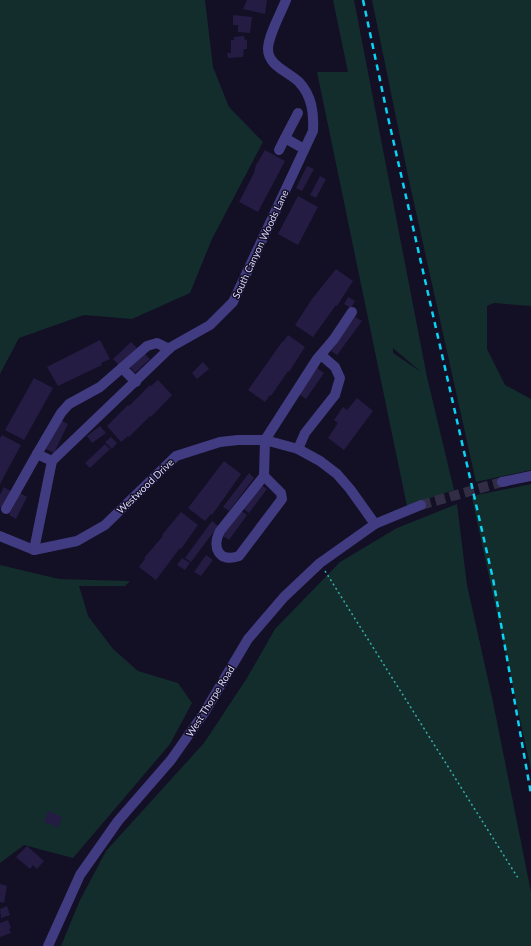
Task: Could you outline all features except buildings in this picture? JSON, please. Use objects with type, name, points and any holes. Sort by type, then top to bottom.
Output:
[{"type":"street","name":"South Canyon Woods Lane","points":[[52,461],[169,349],[210,325],[233,302],[313,131],[314,117],[311,102],[298,82],[276,65],[269,57],[269,41],[286,0]]},
{"type":"street","points":[[279,150],[298,113]]},
{"type":"street","points":[[285,138],[304,149]]},
{"type":"street","points":[[264,476],[281,493],[282,499],[239,556],[227,558],[221,555],[216,549],[215,541],[220,531],[264,476],[265,440],[321,355],[352,312]]},
{"type":"street","points":[[6,509],[64,408],[73,401],[100,387],[152,343],[157,343],[169,349]]},
{"type":"street","points":[[298,449],[305,433],[335,395],[340,378],[335,367],[321,355]]},
{"type":"street","points":[[122,368],[136,382]]},
{"type":"street","name":"Westwood Drive","points":[[34,550],[77,542],[105,525],[176,456],[220,442],[265,440],[298,449],[320,461],[337,474],[375,524]]},
{"type":"street","points":[[0,536],[34,550],[52,461],[37,454]]},
{"type":"street","points":[[502,482],[531,476]]},
{"type":"street","name":"West Thorpe Road","points":[[48,946],[80,875],[118,821],[171,760],[204,714],[248,639],[284,597],[320,563],[375,524],[421,505]]},
{"type":"path","points":[[320,563],[518,878]]},
{"type":"green space","points":[[0,0],[205,0],[213,67],[229,107],[263,142],[212,239],[190,293],[132,319],[84,315],[19,338],[0,374]]},
{"type":"green space","points":[[333,0],[354,0],[427,377],[454,490],[407,506],[317,72],[348,72]],"holes":[[[393,348],[421,372],[393,353]]]},
{"type":"green space","points":[[372,0],[531,0],[531,306],[494,303],[487,306],[487,349],[505,385],[531,399],[531,470],[476,482],[408,176]]},
{"type":"green space","points":[[531,484],[531,770],[472,498],[477,495]]},
{"type":"green space","points":[[457,504],[467,585],[493,702],[531,892],[531,946],[61,946],[80,900],[106,851],[204,743],[247,678],[275,629],[340,562],[397,528]]},
{"type":"green space","points":[[0,565],[59,579],[130,581],[125,586],[79,586],[88,616],[113,649],[138,671],[178,683],[192,703],[170,744],[73,858],[24,845],[0,863]]},
{"type":"tunnel","points":[[421,505],[502,482]]},
{"type":"railway","points":[[363,0],[387,113],[493,579],[531,794]]}]
